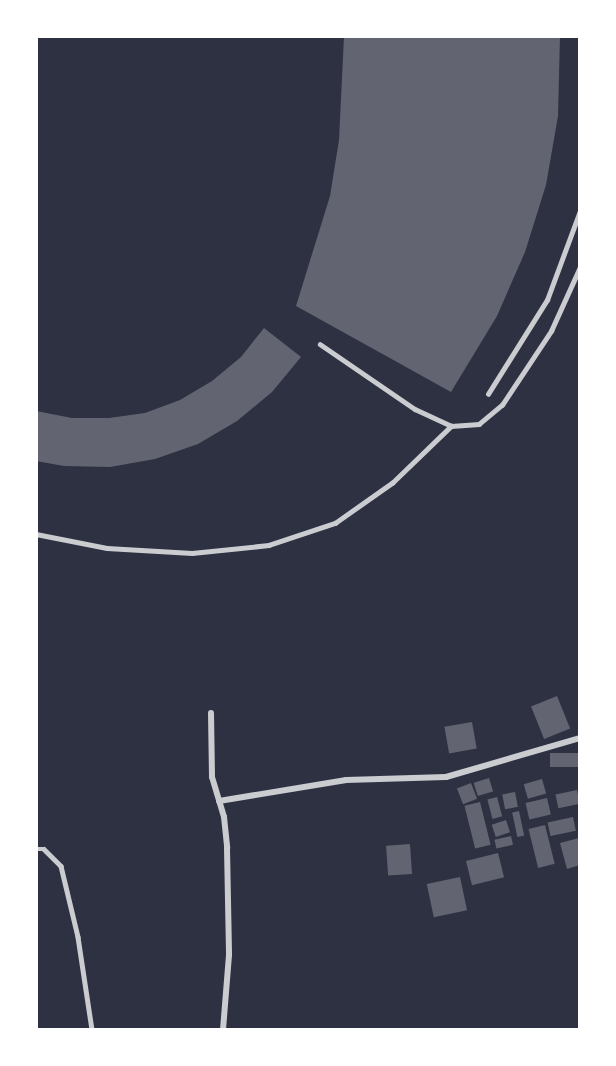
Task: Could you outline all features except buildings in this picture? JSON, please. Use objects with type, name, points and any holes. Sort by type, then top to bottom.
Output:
[{"type":"street","points":[[211,713],[212,777],[219,801],[227,848],[229,955],[223,1030]]},
{"type":"street","points":[[219,801],[346,780],[446,777],[580,738]]},
{"type":"lane","points":[[488,394],[547,300],[580,211]]},
{"type":"lane","points":[[320,344],[414,409],[451,426],[479,424],[502,405],[551,331],[580,267]]},
{"type":"lane","points":[[36,534],[107,548],[192,553],[269,545],[335,523],[392,483],[451,426]]},
{"type":"lane","points":[[36,849],[44,849],[61,866],[78,937],[92,1030]]}]
